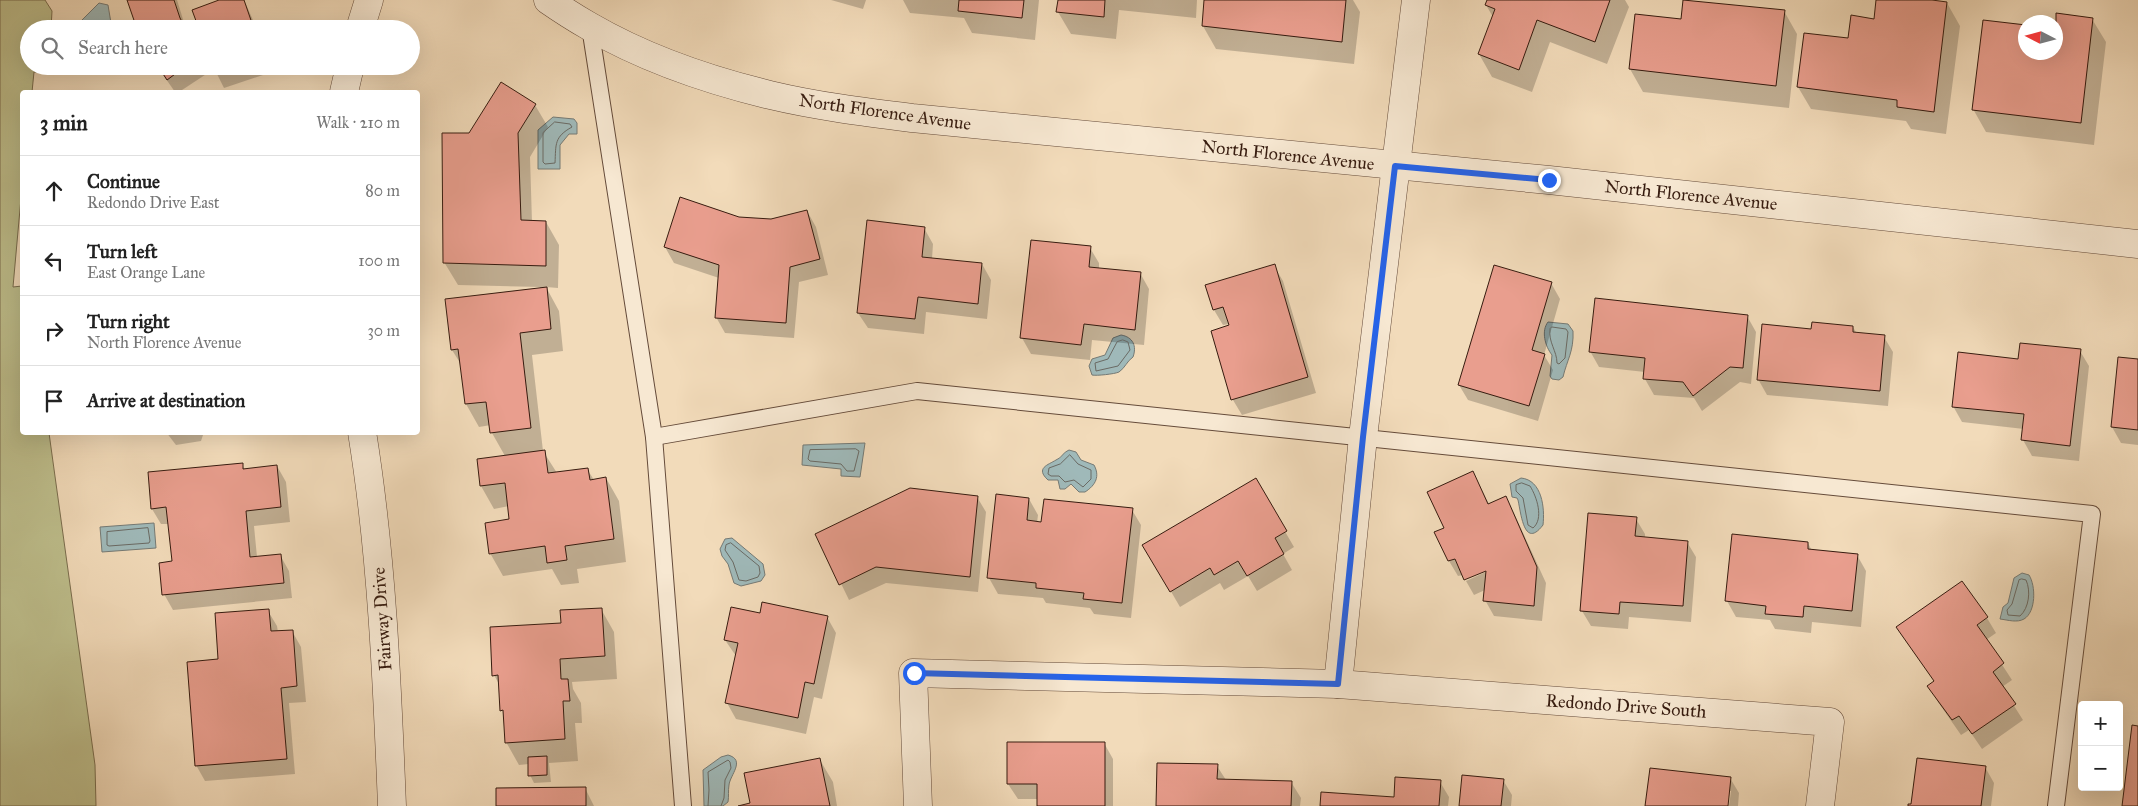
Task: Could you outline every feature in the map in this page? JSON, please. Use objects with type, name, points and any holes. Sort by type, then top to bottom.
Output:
[{"type":"street","points":[[363,20],[370,0]]},
{"type":"street","name":"North Florence Avenue","points":[[548,0],[590,27],[644,53],[723,82],[771,95],[838,108],[912,118],[1549,180],[2138,244]]},
{"type":"street","points":[[918,806],[914,673],[1338,684],[1363,437],[1416,0]]},
{"type":"street","points":[[344,90],[348,75]]},
{"type":"street","name":"Fairway Drive","points":[[362,435],[370,485],[385,633],[392,806]]},
{"type":"street","name":"Redondo Drive South","points":[[1338,684],[1830,722],[1820,806]]},
{"type":"lane","points":[[590,27],[654,437],[683,806]]},
{"type":"lane","points":[[654,437],[917,391],[2092,514],[2056,806]]},
{"type":"green space","points":[[0,0],[45,0],[52,11],[52,20],[20,20],[20,75],[34,75],[32,90],[20,90],[20,209],[13,287],[20,286],[20,435],[49,435],[95,765],[96,806],[0,806]]},
{"type":"water","points":[[99,3],[108,5],[110,20],[82,20]]},
{"type":"water","points":[[553,117],[574,119],[577,123],[577,134],[569,134],[560,145],[560,169],[538,169],[538,130]]},
{"type":"water","points":[[1548,322],[1568,324],[1573,331],[1570,355],[1563,377],[1559,380],[1552,379],[1550,376],[1552,355],[1547,347],[1544,334]]},
{"type":"water","points":[[1121,335],[1133,343],[1133,357],[1119,372],[1106,375],[1092,375],[1089,366],[1092,359],[1105,355],[1113,338]]},
{"type":"water","points":[[865,443],[860,477],[841,476],[841,469],[802,465],[803,445]]},
{"type":"water","points":[[1069,450],[1076,452],[1081,460],[1094,465],[1096,469],[1096,480],[1085,492],[1079,492],[1071,484],[1065,489],[1060,489],[1058,480],[1048,480],[1044,476],[1044,467]]},
{"type":"water","points":[[1521,478],[1534,484],[1541,496],[1543,525],[1537,532],[1528,532],[1524,527],[1518,500],[1512,497],[1510,484]]},
{"type":"water","points":[[154,523],[156,548],[102,552],[100,527]]},
{"type":"water","points":[[732,538],[763,564],[765,575],[761,581],[741,586],[734,583],[728,564],[722,556],[720,549],[725,539]]},
{"type":"water","points":[[2022,573],[2029,575],[2033,586],[2034,598],[2031,611],[2028,616],[2018,621],[2000,619],[2003,607],[2008,603],[2014,578]]},
{"type":"water","points":[[728,755],[736,760],[736,768],[729,785],[728,802],[723,806],[704,806],[703,770],[721,757]]},
{"type":"building","points":[[127,0],[174,0],[181,20],[134,20]]},
{"type":"building","points":[[219,0],[244,0],[251,20],[196,20],[192,10]]},
{"type":"building","points":[[959,0],[1024,0],[1022,18],[958,11]]},
{"type":"building","points":[[1058,0],[1105,0],[1104,17],[1056,12]]},
{"type":"building","points":[[1204,0],[1346,0],[1342,42],[1202,26]]},
{"type":"building","points":[[1487,0],[1610,0],[1595,42],[1537,20],[1519,70],[1478,54],[1495,9],[1485,5]]},
{"type":"building","points":[[1683,0],[1785,10],[1776,86],[1629,69],[1635,14],[1681,19]]},
{"type":"building","points":[[1876,0],[1932,0],[1947,2],[1934,112],[1897,107],[1897,100],[1797,87],[1804,33],[1848,38],[1851,15],[1874,19]]},
{"type":"building","points":[[2056,13],[2093,18],[2081,123],[1972,110],[1983,20],[2018,24],[2018,60],[2063,60],[2063,15],[2056,15]]},
{"type":"building","points":[[164,75],[174,75],[167,80]]},
{"type":"building","points":[[501,82],[536,104],[518,133],[521,220],[546,221],[546,266],[443,263],[442,133],[469,133]]},
{"type":"building","points":[[680,197],[739,217],[771,219],[807,210],[820,259],[790,267],[786,323],[715,318],[719,265],[664,247]]},
{"type":"building","points":[[867,220],[925,227],[922,257],[982,263],[978,304],[918,297],[915,319],[857,313]]},
{"type":"building","points":[[1031,240],[1091,246],[1089,267],[1141,272],[1135,330],[1084,324],[1081,345],[1020,338]]},
{"type":"building","points":[[1275,264],[1308,377],[1231,400],[1211,331],[1229,325],[1223,307],[1213,310],[1205,285]]},
{"type":"building","points":[[1494,265],[1552,282],[1532,350],[1545,354],[1529,406],[1458,385]]},
{"type":"building","points":[[547,287],[551,329],[520,333],[531,428],[490,433],[486,402],[465,404],[458,349],[451,350],[445,299]]},
{"type":"building","points":[[1595,298],[1748,315],[1743,368],[1730,367],[1693,396],[1683,382],[1643,379],[1645,358],[1589,352]]},
{"type":"building","points":[[1812,322],[1853,326],[1853,332],[1885,335],[1880,391],[1757,380],[1762,324],[1811,329]]},
{"type":"building","points":[[2020,343],[2081,349],[2070,446],[2021,440],[2024,414],[1952,407],[1958,352],[2018,359]]},
{"type":"building","points":[[2118,357],[2138,359],[2138,430],[2111,427]]},
{"type":"building","points":[[545,450],[548,473],[588,468],[590,480],[606,477],[614,539],[565,546],[567,560],[547,563],[545,546],[489,554],[485,523],[509,519],[505,483],[480,486],[477,459]]},
{"type":"building","points":[[243,463],[243,469],[277,465],[281,507],[246,511],[250,557],[281,554],[284,583],[162,595],[159,563],[172,561],[166,507],[151,509],[148,472]]},
{"type":"building","points":[[1473,471],[1488,504],[1506,496],[1537,567],[1534,606],[1483,601],[1486,571],[1464,580],[1455,559],[1448,561],[1434,532],[1444,528],[1427,492]]},
{"type":"building","points":[[1256,478],[1287,531],[1275,538],[1284,554],[1247,576],[1238,561],[1214,575],[1210,568],[1170,592],[1142,545]]},
{"type":"building","points":[[910,488],[978,496],[970,577],[876,567],[839,585],[815,534]]},
{"type":"building","points":[[996,494],[1029,498],[1027,520],[1041,522],[1044,499],[1133,508],[1122,603],[1083,599],[1084,593],[1036,588],[1036,583],[987,578]]},
{"type":"building","points":[[1588,513],[1637,517],[1635,536],[1688,541],[1683,606],[1620,602],[1619,614],[1580,611]]},
{"type":"building","points":[[1732,534],[1808,542],[1808,549],[1858,554],[1852,611],[1804,606],[1803,617],[1765,614],[1766,606],[1725,601]]},
{"type":"building","points":[[1962,581],[1988,617],[1977,625],[2004,663],[1993,672],[2016,704],[1972,734],[1959,716],[1952,720],[1927,686],[1934,681],[1896,627]]},
{"type":"building","points":[[762,602],[828,616],[814,684],[805,682],[798,718],[725,703],[738,643],[724,640],[731,607],[760,613]]},
{"type":"building","points":[[602,608],[605,656],[560,659],[561,679],[568,679],[570,701],[563,701],[565,739],[505,743],[503,710],[500,711],[498,675],[492,676],[490,627],[561,623],[560,610]]},
{"type":"building","points":[[269,609],[271,631],[293,630],[297,686],[281,688],[287,759],[195,766],[187,662],[218,659],[215,613]]},
{"type":"building","points":[[2132,725],[2138,726],[2138,806],[2122,806]]},
{"type":"building","points":[[1007,742],[1105,742],[1105,806],[1037,806],[1037,784],[1007,784]]},
{"type":"building","points":[[547,756],[547,775],[528,776],[528,757]]},
{"type":"building","points":[[820,758],[830,806],[738,806],[750,803],[744,773]]},
{"type":"building","points":[[1917,758],[1986,766],[1981,806],[1908,806],[1908,804],[1911,804]]},
{"type":"building","points":[[1157,763],[1218,764],[1217,779],[1292,781],[1291,806],[1156,806]]},
{"type":"building","points":[[1650,768],[1731,777],[1728,806],[1645,806]]},
{"type":"building","points":[[1462,775],[1504,779],[1501,806],[1459,806]]},
{"type":"building","points":[[1395,777],[1441,780],[1439,806],[1320,806],[1321,792],[1394,797]]},
{"type":"building","points":[[586,787],[586,806],[496,806],[496,788]]},
{"type":"route","points":[[914,673],[1338,684],[1363,437],[1395,166],[1549,180]]}]
